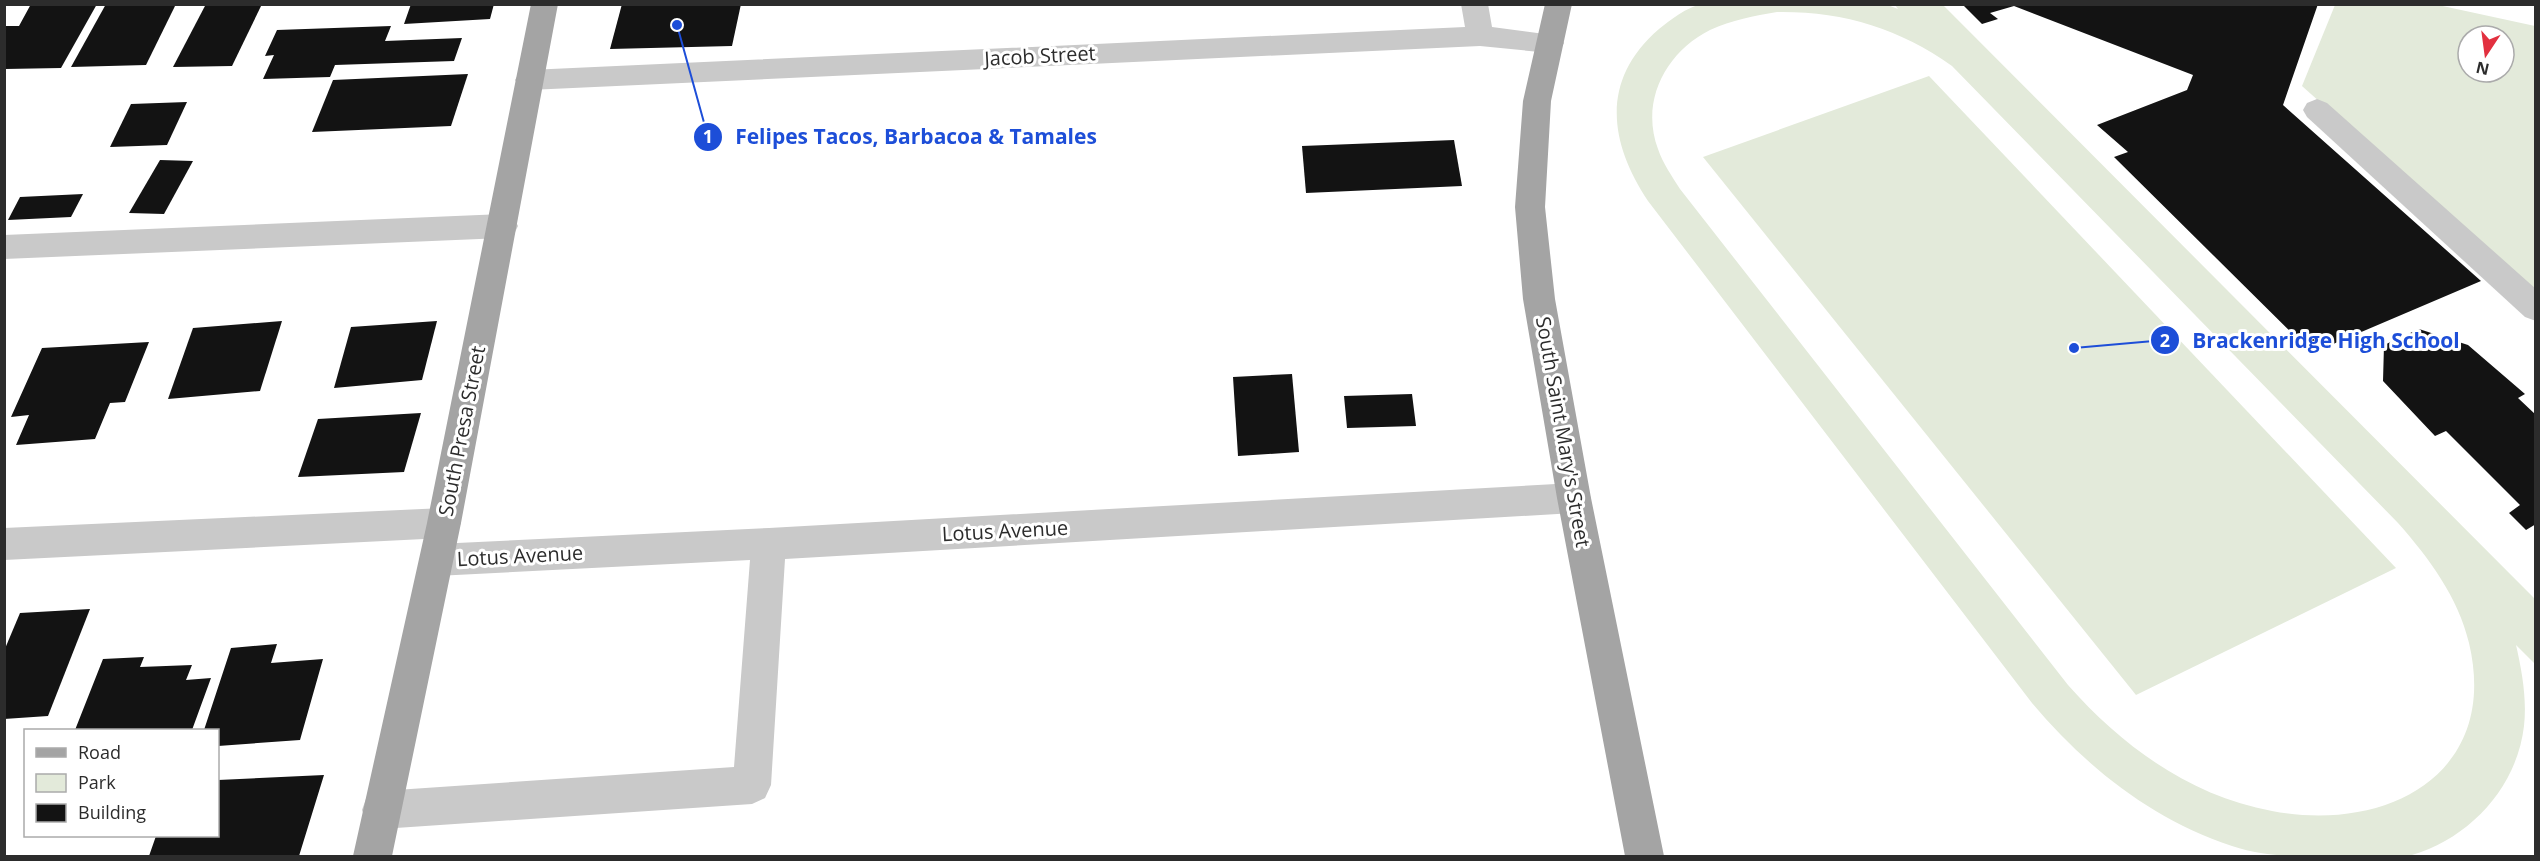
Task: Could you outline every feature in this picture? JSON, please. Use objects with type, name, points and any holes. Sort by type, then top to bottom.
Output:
[{"type":"main road","name":"South Presa Street","points":[[372,856],[444,523],[545,4]]},
{"type":"main road","name":"South Saint Mary's Street","points":[[1559,4],[1537,101],[1530,207],[1539,299],[1574,498],[1645,856]]},
{"type":"street","points":[[1474,4],[1480,36]]},
{"type":"street","name":"Jacob Street","points":[[529,80],[1480,36],[1550,43]]},
{"type":"street","points":[[2318,110],[2535,308]]},
{"type":"street","points":[[4,247],[503,226]]},
{"type":"street","name":"Lotus Avenue","points":[[436,560],[769,544],[1574,498]]},
{"type":"street","name":"Lotus Avenue","points":[[4,544],[444,523]]},
{"type":"street","points":[[381,810],[752,785],[769,544]]},
{"type":"green space","points":[[1702,4],[1885,4],[1898,9],[1895,5],[1943,5],[2535,599],[2535,664],[2516,645],[2525,706],[2520,748],[2512,770],[2501,789],[2471,823],[2453,836],[2412,855],[2395,858],[2270,854],[2245,850],[2202,835],[2147,806],[2122,788],[2075,749],[2032,703],[1648,201],[1625,156],[1619,134],[1617,112],[1619,90],[1627,69],[1640,49],[1659,29],[1685,11]],"holes":[[[1777,12],[1801,12],[1869,24],[1911,41],[1952,66],[2398,523],[2421,550],[2441,579],[2458,610],[2469,643],[2474,689],[2467,728],[2451,760],[2425,784],[2393,802],[2356,812],[2315,815],[2272,811],[2242,804],[2186,781],[2135,748],[2111,728],[2068,685],[1680,189],[1660,154],[1653,131],[1652,113],[1655,96],[1669,65],[1681,51],[1694,39],[1727,24]]]},
{"type":"green space","points":[[2335,5],[2438,5],[2535,26],[2535,294],[2302,86]]},
{"type":"green space","points":[[1929,76],[2396,568],[2136,695],[1703,157]]},
{"type":"building","points":[[31,4],[97,4],[61,68],[5,69],[5,26],[19,26]]},
{"type":"building","points":[[106,4],[176,4],[146,65],[71,67]]},
{"type":"building","points":[[206,4],[262,4],[232,66],[173,67]]},
{"type":"building","points":[[411,4],[494,4],[490,19],[404,24]]},
{"type":"building","points":[[622,4],[741,4],[732,46],[610,49]]},
{"type":"building","points":[[1962,4],[2318,4],[2283,105],[2481,281],[2312,353],[2114,157],[2128,152],[2097,125],[2187,90],[2193,75],[2014,6],[1990,13],[1998,19],[1982,24]]},
{"type":"building","points":[[391,26],[385,41],[462,38],[454,61],[335,65],[330,77],[263,79],[274,55],[265,56],[277,30]]},
{"type":"building","points":[[468,74],[451,126],[312,132],[333,80]]},
{"type":"building","points":[[187,102],[167,145],[110,147],[131,104]]},
{"type":"building","points":[[1454,140],[1462,186],[1306,193],[1302,146]]},
{"type":"building","points":[[160,160],[193,161],[164,214],[129,213]]},
{"type":"building","points":[[83,194],[71,217],[8,220],[20,197]]},
{"type":"building","points":[[282,321],[260,391],[168,399],[193,328]]},
{"type":"building","points":[[437,321],[422,380],[334,388],[351,327]]},
{"type":"building","points":[[2419,329],[2468,345],[2525,394],[2518,398],[2536,415],[2536,524],[2526,530],[2509,513],[2520,505],[2446,431],[2435,436],[2383,381],[2384,345]]},
{"type":"building","points":[[149,342],[125,402],[110,403],[95,439],[16,445],[29,415],[11,417],[42,348]]},
{"type":"building","points":[[1292,374],[1299,452],[1238,456],[1233,377]]},
{"type":"building","points":[[1412,394],[1416,426],[1347,428],[1344,396]]},
{"type":"building","points":[[421,413],[404,472],[298,477],[318,419]]},
{"type":"building","points":[[90,609],[48,716],[4,719],[4,651],[20,613]]},
{"type":"building","points":[[277,644],[271,663],[323,659],[300,740],[219,746],[219,729],[204,729],[231,648]]},
{"type":"building","points":[[144,657],[140,667],[192,665],[186,680],[211,678],[192,729],[75,729],[103,659]]},
{"type":"building","points":[[324,775],[299,856],[149,856],[156,837],[219,837],[219,780]]},
{"type":"place","name":"Felipes Tacos, Barbacoa & Tamales","points":[[677,25]]},
{"type":"place","name":"Brackenridge High School","points":[[2074,348]]}]
